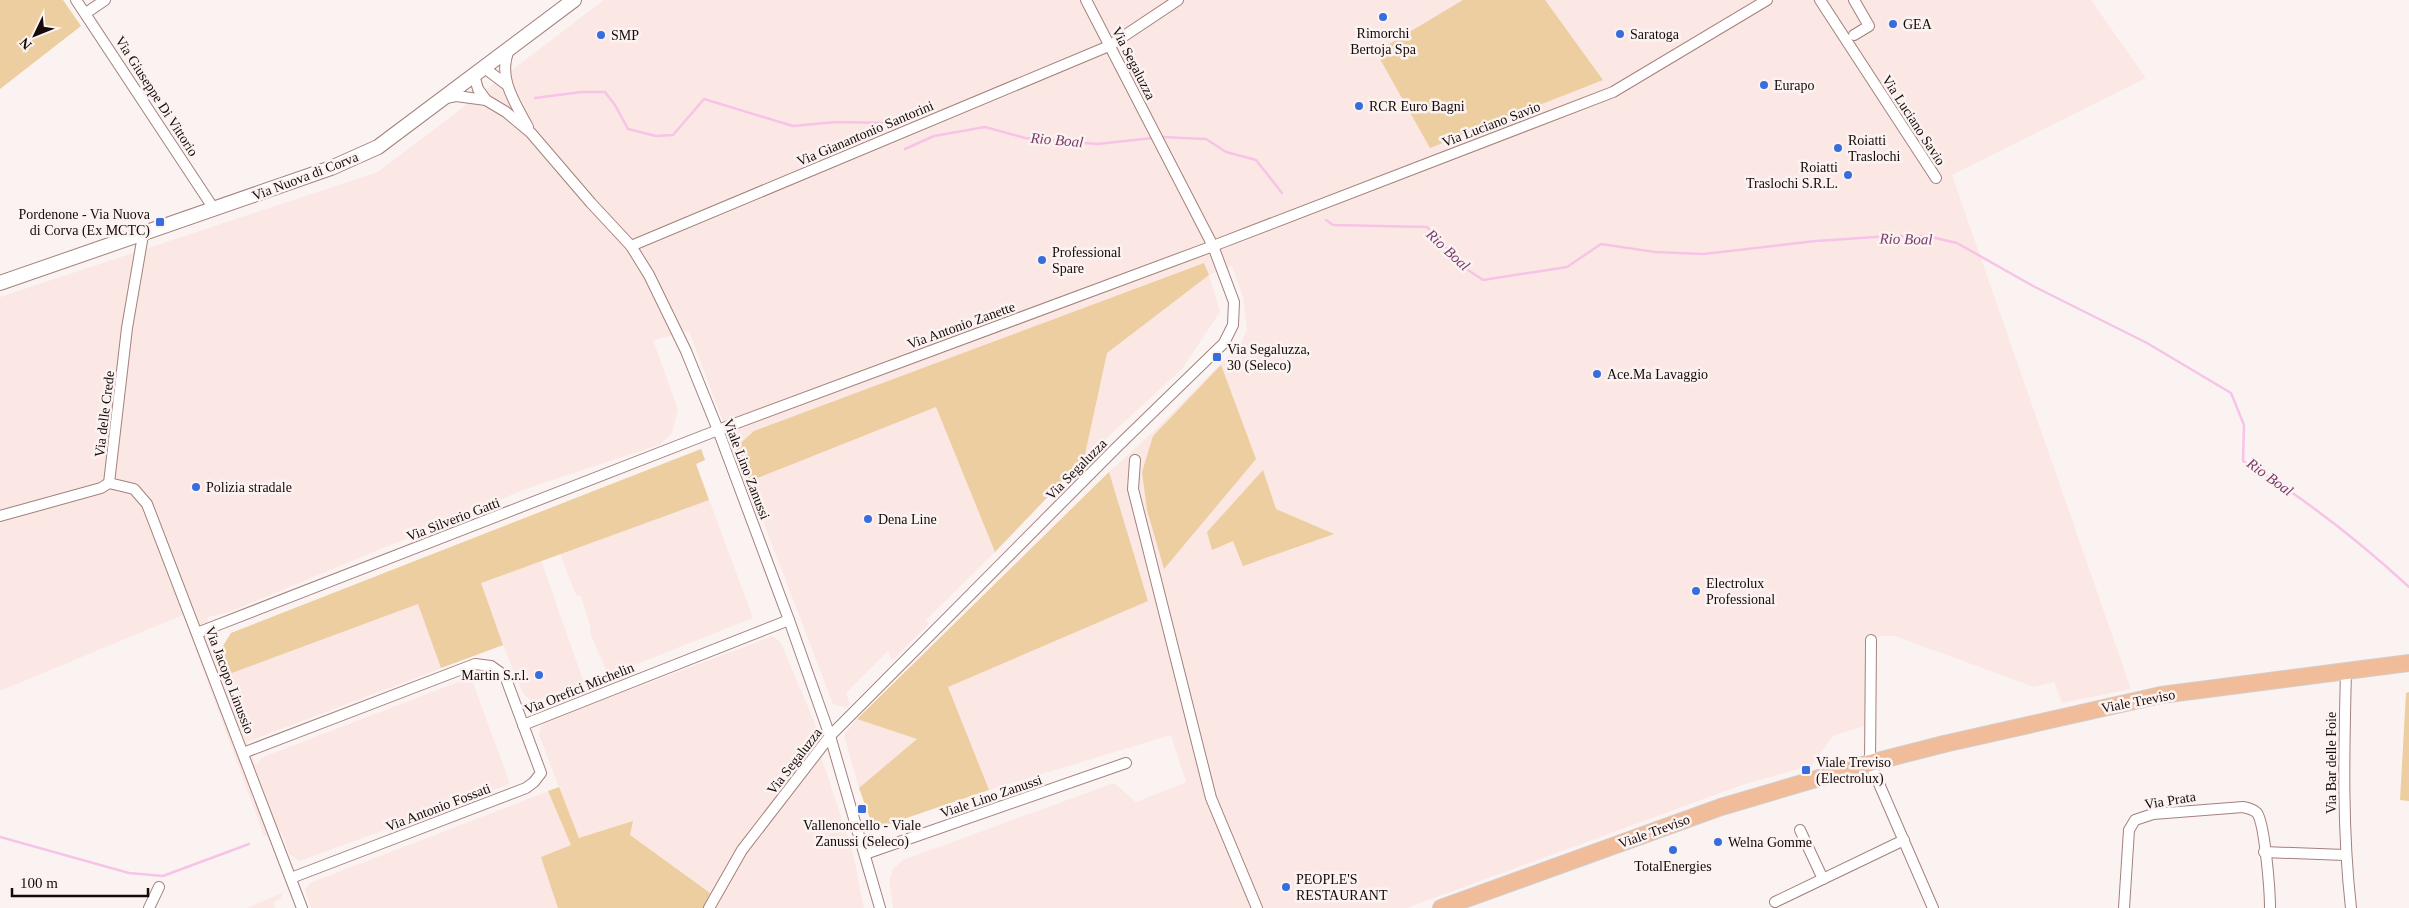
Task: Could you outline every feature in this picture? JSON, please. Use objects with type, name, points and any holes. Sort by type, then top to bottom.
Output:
[{"type":"main road","name":"Via Nuova di Corva","points":[[0,283],[143,235],[331,168],[378,147],[574,0]]},
{"type":"main road","name":"Viale Treviso","points":[[1441,908],[1721,808],[1870,762],[2028,724],[2161,696],[2409,663]]},
{"type":"street","name":"Via Giuseppe Di Vittorio","points":[[76,0],[214,209]]},
{"type":"street","points":[[86,13],[105,0]]},
{"type":"street","name":"Via Segaluzza","points":[[710,908],[742,850],[830,736],[1116,448],[1224,343],[1233,325],[1234,302],[1212,246],[1086,0]]},
{"type":"street","name":"Via Gianantonio Santorini","points":[[631,246],[1109,46],[1178,0]]},
{"type":"street","name":"Via Luciano Savio","points":[[1212,246],[1613,92],[1767,0]]},
{"type":"street","name":"Via Luciano Savio","points":[[1820,0],[1936,178]]},
{"type":"street","points":[[1854,0],[1870,26],[1854,34]]},
{"type":"street","name":"Viale Lino Zanussi","points":[[511,47],[505,58],[507,85],[531,133]]},
{"type":"street","points":[[479,71],[478,89],[486,100]]},
{"type":"street","name":"Viale Lino Zanussi","points":[[479,71],[507,85]]},
{"type":"street","name":"Viale Lino Zanussi","points":[[443,98],[456,96],[486,100],[506,112],[531,133],[631,246],[649,275],[686,351],[718,430],[789,620],[830,736],[880,908]]},
{"type":"street","name":"Via delle Crede","points":[[109,483],[127,328],[143,235]]},
{"type":"street","name":"Via Antonio Zanette","points":[[718,430],[1212,246]]},
{"type":"street","name":"Via Silverio Gatti","points":[[197,633],[718,430]]},
{"type":"street","points":[[1135,460],[1133,489],[1211,798],[1256,908]]},
{"type":"street","points":[[0,516],[101,488],[109,483]]},
{"type":"street","name":"Via Jacopo Linussio","points":[[109,483],[134,489],[147,504],[302,908]]},
{"type":"street","name":"Via Orefici Michelin","points":[[243,753],[475,664],[491,666],[505,676],[523,725],[789,620]]},
{"type":"street","points":[[1871,640],[1870,762],[1933,908]]},
{"type":"street","name":"Via Bar delle Foie","points":[[2346,671],[2343,784],[2345,854],[2351,908]]},
{"type":"street","name":"Via Antonio Fossati","points":[[291,878],[526,788],[541,773],[523,725]]},
{"type":"street","name":"Viale Lino Zanussi","points":[[865,854],[1126,763]]},
{"type":"street","name":"Via Prata","points":[[2124,908],[2129,830],[2135,820],[2153,814],[2191,810],[2243,807],[2252,809],[2257,814],[2262,827],[2264,852]]},
{"type":"street","points":[[1800,830],[1823,879]]},
{"type":"street","points":[[1775,902],[1904,840]]},
{"type":"street","points":[[2270,908],[2264,852],[2345,854]]},
{"type":"street","points":[[149,908],[159,887]]},
{"type":"shaded area","points":[[0,0],[63,0],[81,26],[0,89]]},
{"type":"shaded area","points":[[604,0],[2091,0],[2146,78],[1952,175],[2131,689],[2062,703],[2054,682],[2034,687],[1895,636],[1881,636],[1864,643],[1867,725],[1833,736],[1812,765],[1742,785],[1407,908],[893,908],[889,881],[893,869],[903,860],[1114,783],[1136,802],[1186,782],[1171,735],[989,790],[874,829],[859,788],[844,735],[857,719],[1109,472],[1155,430],[1241,343],[1247,329],[1243,297],[1232,266],[1209,275],[1220,312],[1182,369],[1084,459],[995,552],[926,620],[929,624],[892,661],[888,651],[846,693],[850,704],[846,708],[833,704],[754,498],[750,481],[720,414],[689,331],[653,340],[678,409],[672,433],[659,445],[528,488],[227,613],[207,617],[218,654],[231,633],[701,449],[705,460],[696,464],[753,618],[614,673],[606,670],[590,633],[591,629],[581,596],[576,595],[560,554],[541,560],[583,680],[579,685],[535,701],[529,699],[523,693],[503,645],[247,742],[256,765],[263,757],[471,677],[510,784],[300,861],[289,854],[281,831],[264,836],[183,615],[0,691],[0,297],[378,172]]},
{"type":"shaded area","points":[[1463,0],[1545,0],[1603,80],[1430,148],[1376,52]]},
{"type":"shaded area","points":[[1204,263],[1209,275],[1107,353],[1084,459],[995,552],[936,407],[750,481],[735,448],[754,431]]},
{"type":"shaded area","points":[[1221,365],[1256,459],[1164,569],[1147,510],[1142,472],[1153,436]]},
{"type":"shaded area","points":[[701,449],[705,460],[696,464],[709,500],[481,583],[503,645],[441,668],[418,604],[224,676],[218,654],[231,633]]},
{"type":"shaded area","points":[[1263,470],[1276,509],[1334,534],[1243,566],[1233,541],[1212,550],[1207,532]]},
{"type":"shaded area","points":[[1109,472],[1148,601],[948,687],[989,790],[874,829],[859,788],[917,739],[857,719]]},
{"type":"shaded area","points":[[773,636],[781,643],[819,733],[822,759],[853,853],[864,908],[311,908],[305,890],[310,883],[559,787],[539,735],[541,726],[547,721]]},
{"type":"shaded area","points":[[2409,692],[2409,801],[2400,800],[2406,693]]},
{"type":"shaded area","points":[[559,787],[579,838],[633,821],[630,835],[710,893],[703,908],[558,908],[541,857],[571,845],[548,791]]},
{"type":"shaded area","points":[[284,892],[280,899],[273,903],[275,908],[247,908]]},
{"type":"waterway","name":"Rio Boal","points":[[535,98],[581,92],[605,92],[615,105],[628,129],[656,136],[673,135],[704,99],[793,126],[836,122],[887,123]]},
{"type":"waterway","name":"Rio Boal","points":[[905,149],[934,136],[985,127],[1025,138],[1097,144],[1153,138]]},
{"type":"waterway","name":"Rio Boal","points":[[1161,137],[1206,139],[1226,152],[1256,160],[1282,193]]},
{"type":"waterway","name":"Rio Boal","points":[[1326,220],[1333,225],[1427,227],[1465,268],[1483,280],[1567,267],[1601,244],[1655,252],[1703,254],[1816,241],[1890,236],[1927,236],[1957,243],[2033,286],[2147,343],[2231,393],[2244,425],[2243,461],[2287,489],[2329,520],[2409,587]]},
{"type":"waterway","points":[[0,837],[129,873],[163,876],[249,844]]},
{"type":"place","name":"Rimorchi Bertoja Spa","points":[[1383,17]]},
{"type":"place","name":"GEA","points":[[1893,24]]},
{"type":"place","name":"Saratoga","points":[[1620,34]]},
{"type":"place","name":"SMP","points":[[601,35]]},
{"type":"place","name":"Eurapo","points":[[1764,85]]},
{"type":"place","name":"RCR Euro Bagni","points":[[1359,106]]},
{"type":"place","name":"Roiatti Traslochi","points":[[1838,148]]},
{"type":"place","name":"Roiatti Traslochi S.R.L.","points":[[1848,175]]},
{"type":"place","name":"Pordenone - Via Nuova di Corva (Ex MCTC)","points":[[160,222]]},
{"type":"place","name":"Professional Spare","points":[[1042,260]]},
{"type":"place","name":"Via Segaluzza, 30 (Seleco)","points":[[1217,357]]},
{"type":"place","name":"Ace.Ma Lavaggio","points":[[1597,374]]},
{"type":"place","name":"Polizia stradale","points":[[196,487]]},
{"type":"place","name":"Dena Line","points":[[868,519]]},
{"type":"place","name":"Electrolux Professional","points":[[1696,591]]},
{"type":"place","name":"Martin S.r.l.","points":[[539,675]]},
{"type":"place","name":"Viale Treviso (Electrolux)","points":[[1806,770]]},
{"type":"place","name":"Vallenoncello - Viale Zanussi (Seleco)","points":[[862,809]]},
{"type":"place","name":"Welna Gomme","points":[[1718,842]]},
{"type":"place","name":"TotalEnergies","points":[[1673,850]]},
{"type":"place","name":"PEOPLE'S RESTAURANT","points":[[1286,887]]}]
